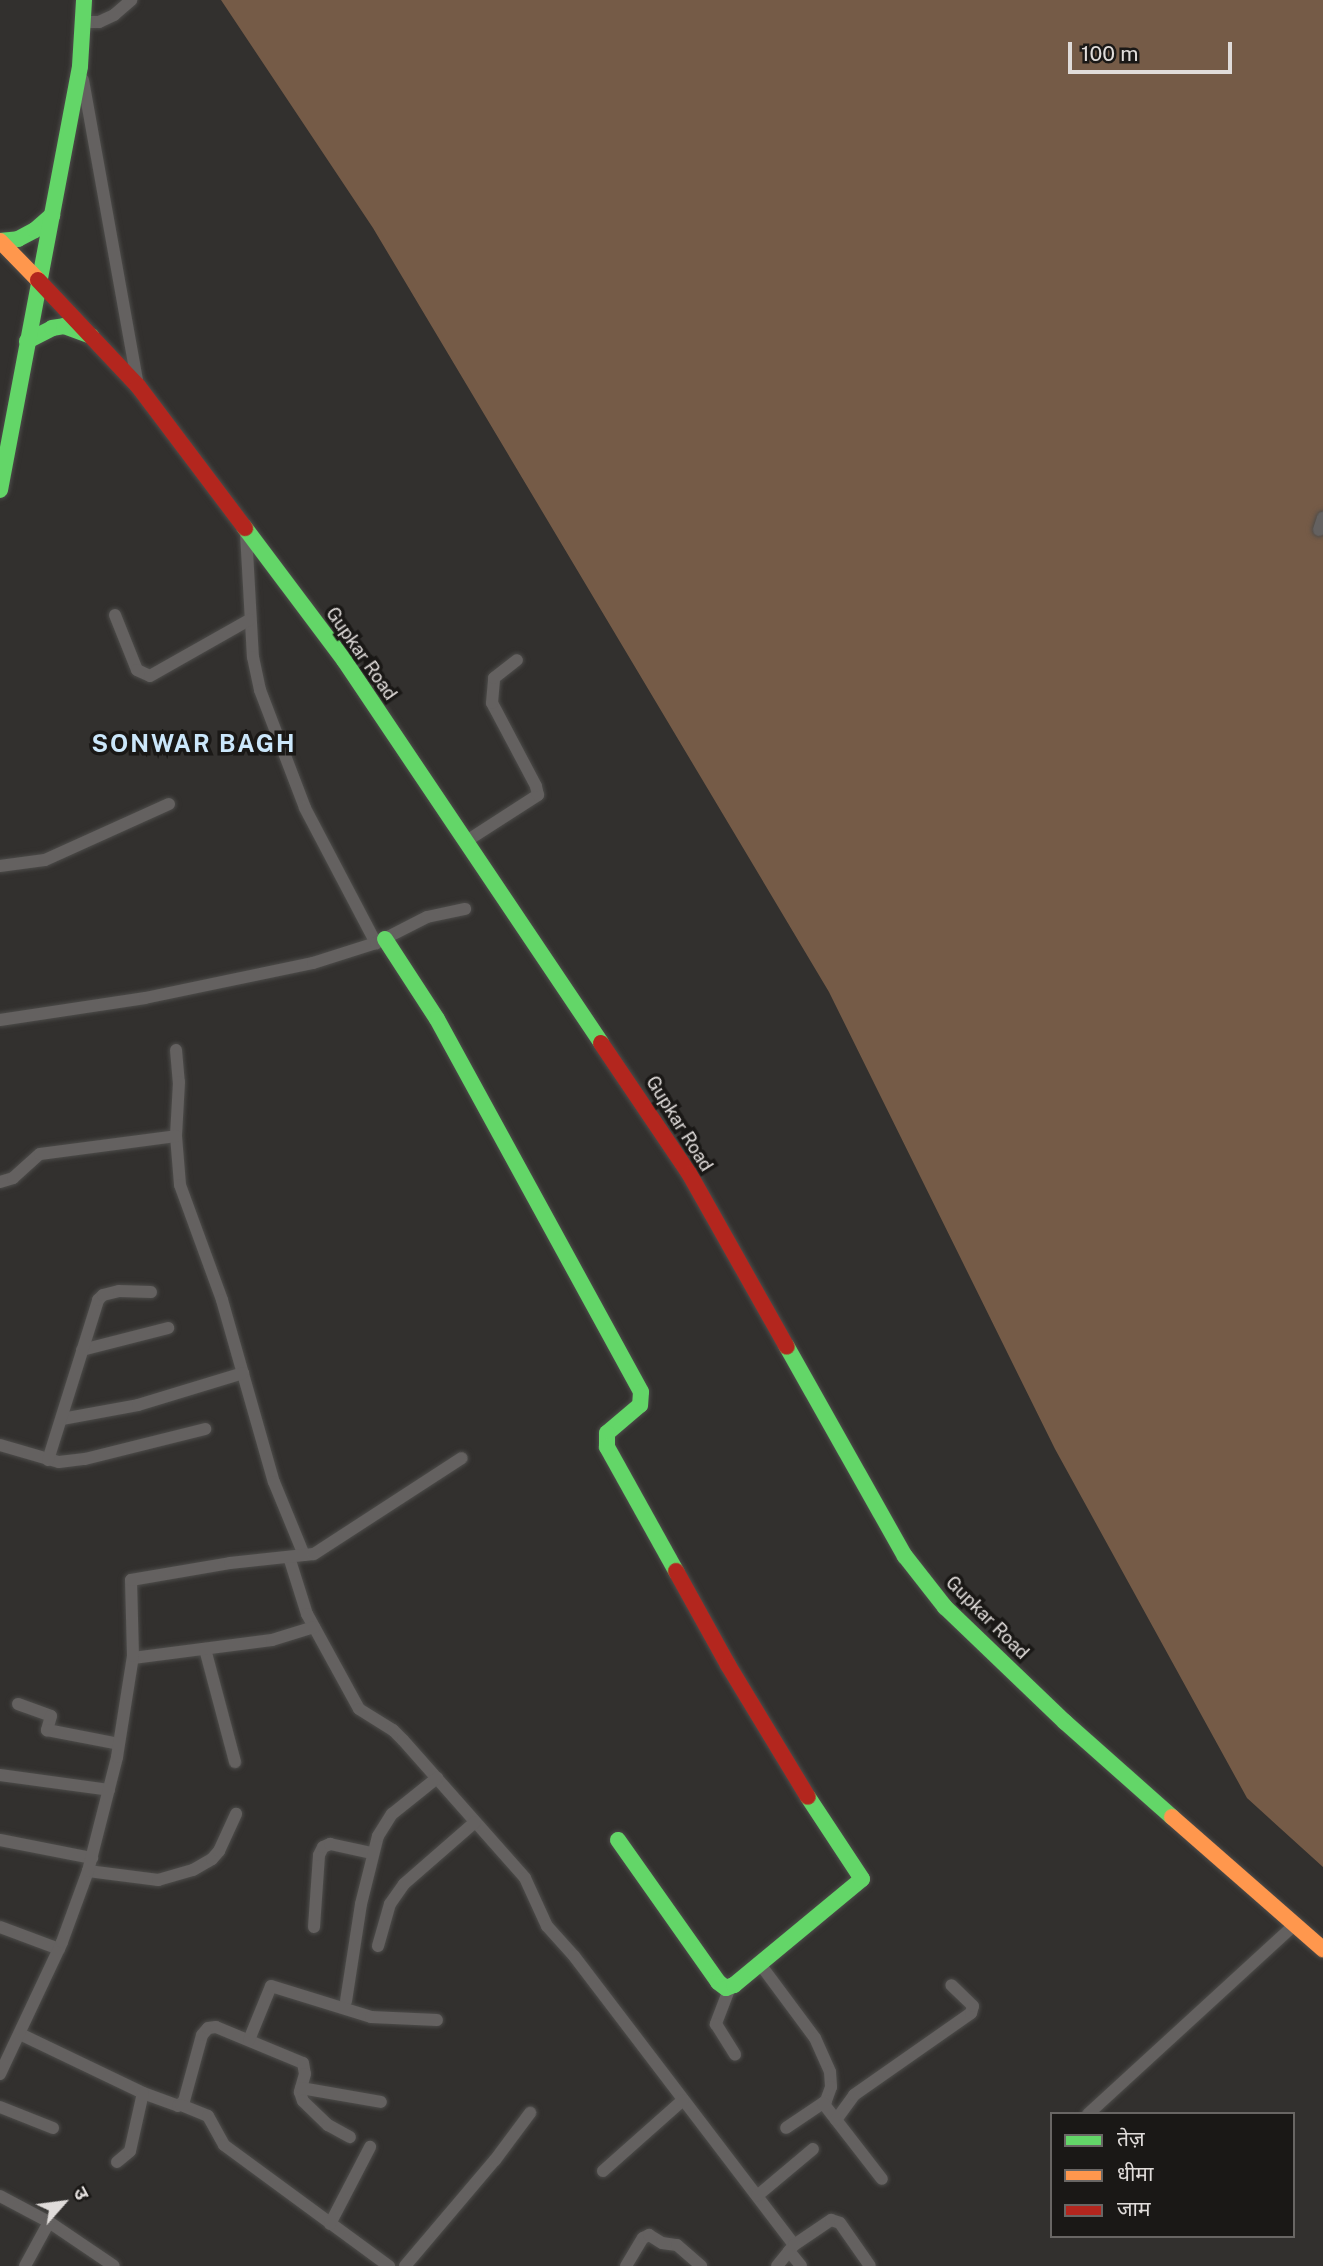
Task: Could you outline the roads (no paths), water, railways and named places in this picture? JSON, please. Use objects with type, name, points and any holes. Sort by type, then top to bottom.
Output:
[{"type":"main road","points":[[0,485],[80,66],[85,0]]},
{"type":"main road","points":[[0,241],[26,235],[52,215]]},
{"type":"main road","name":"Gupkar Road","points":[[0,241],[138,386],[344,660],[690,1175],[905,1556],[945,1608],[1065,1722],[1323,1949]]},
{"type":"main road","points":[[27,341],[52,328],[64,326],[91,335]]},
{"type":"main road","points":[[380,941],[437,1019],[641,1392],[640,1405],[607,1433],[607,1447],[782,1756],[861,1876],[856,1887],[730,1987],[718,1982],[618,1840]]},
{"type":"street","points":[[83,22],[99,22],[114,15],[131,0]]},
{"type":"street","points":[[80,66],[138,386]]},
{"type":"street","points":[[246,533],[253,657],[260,690],[286,763],[323,846],[380,941]]},
{"type":"street","points":[[115,615],[137,670],[150,676],[250,620]]},
{"type":"street","points":[[465,842],[538,795],[536,786],[492,703],[494,678],[517,660]]},
{"type":"street","points":[[0,866],[45,860],[169,804]]},
{"type":"street","points":[[0,1020],[145,998],[313,963],[380,941],[427,917],[465,909]]},
{"type":"street","points":[[176,1050],[179,1082],[176,1136],[180,1185],[222,1300],[274,1482],[304,1555]]},
{"type":"street","points":[[0,1182],[13,1178],[40,1154],[176,1136]]},
{"type":"street","points":[[48,1460],[98,1300],[103,1295],[119,1291],[150,1292]]},
{"type":"street","points":[[82,1350],[168,1328]]},
{"type":"street","points":[[62,1419],[138,1405],[243,1373]]},
{"type":"street","points":[[0,1445],[48,1460],[85,1459],[205,1429]]},
{"type":"street","points":[[0,2074],[59,1949],[90,1864],[120,1744],[133,1658],[131,1580],[323,1550],[462,1458]]},
{"type":"street","points":[[289,1557],[314,1627],[359,1709],[393,1730],[524,1878],[547,1926],[757,2196],[801,2266]]},
{"type":"street","points":[[133,1658],[272,1640],[314,1627]]},
{"type":"street","points":[[205,1649],[235,1762]]},
{"type":"street","points":[[18,1704],[51,1716],[47,1730],[120,1744]]},
{"type":"street","points":[[0,1775],[109,1790]]},
{"type":"street","points":[[346,2001],[361,1904],[378,1836],[392,1814],[437,1778]]},
{"type":"street","points":[[0,1840],[158,1880],[192,1870],[212,1859],[236,1814]]},
{"type":"street","points":[[378,1946],[390,1905],[404,1884],[475,1822]]},
{"type":"street","points":[[314,1927],[319,1855],[323,1847],[330,1844],[372,1853]]},
{"type":"street","points":[[1090,2112],[1295,1924]]},
{"type":"street","points":[[0,1927],[59,1949]]},
{"type":"street","points":[[760,1964],[803,2021],[824,2058],[831,2087],[822,2103],[786,2128]]},
{"type":"street","points":[[836,2120],[854,2095],[971,2013],[973,2006],[951,1985]]},
{"type":"street","points":[[249,2040],[267,1990],[271,1986],[371,2017],[437,2020]]},
{"type":"street","points":[[730,1987],[716,2024],[735,2054]]},
{"type":"street","points":[[181,2105],[205,2031],[216,2026],[303,2063],[305,2074],[301,2097],[336,2131],[350,2137]]},
{"type":"street","points":[[20,2034],[143,2093],[208,2116],[224,2145],[389,2266]]},
{"type":"street","points":[[301,2088],[381,2102]]},
{"type":"street","points":[[117,2162],[130,2151],[143,2093]]},
{"type":"street","points":[[603,2171],[682,2099]]},
{"type":"street","points":[[822,2103],[881,2179]]},
{"type":"street","points":[[0,2107],[53,2127]]},
{"type":"street","points":[[405,2266],[495,2160],[530,2113]]},
{"type":"street","points":[[330,2224],[370,2147]]},
{"type":"street","points":[[757,2196],[813,2149]]},
{"type":"street","points":[[0,2196],[49,2222],[114,2266]]},
{"type":"street","points":[[777,2266],[792,2248],[825,2222],[836,2221],[870,2266]]},
{"type":"street","points":[[25,2266],[49,2222]]},
{"type":"street","points":[[626,2266],[643,2238],[649,2235],[662,2243],[677,2245],[701,2266]]},
{"type":"district","name":"SONWAR BAGH","points":[[194,744]]}]
